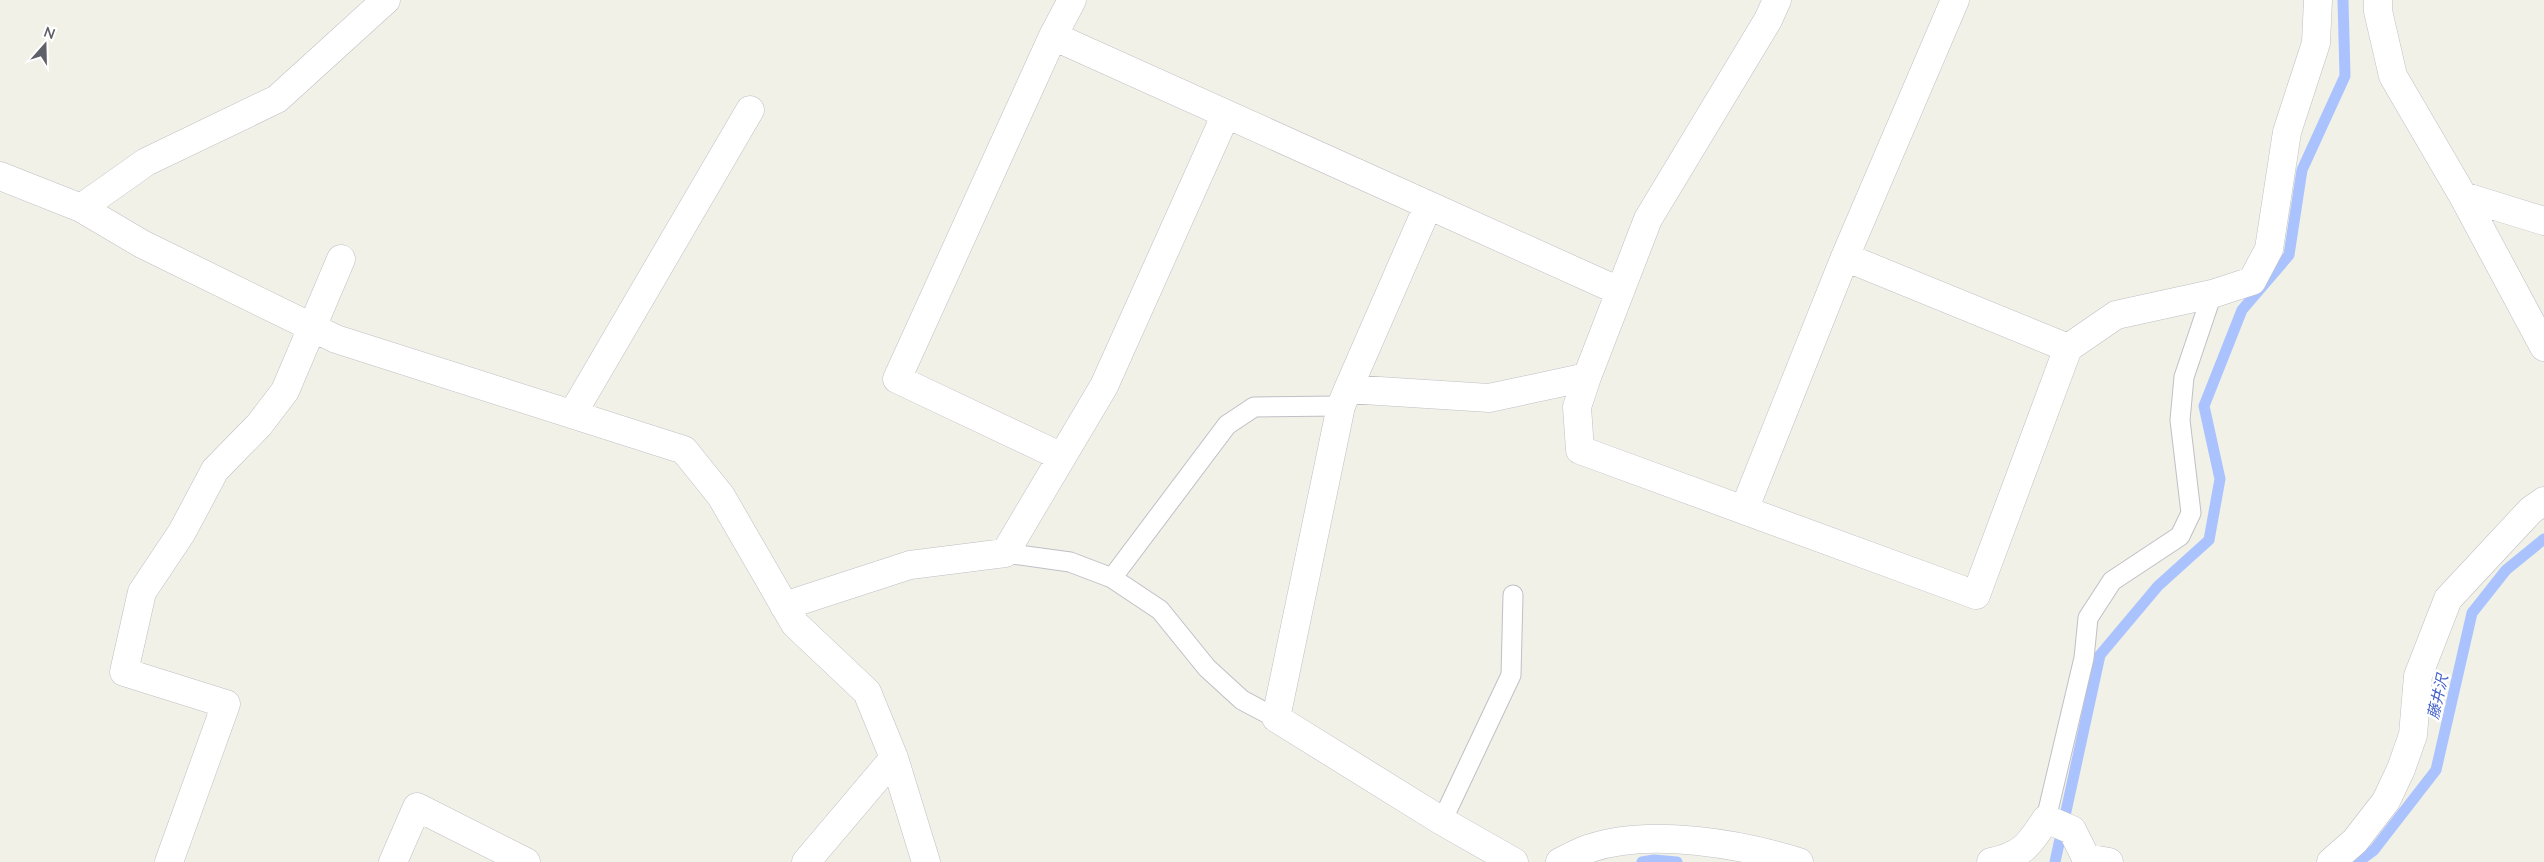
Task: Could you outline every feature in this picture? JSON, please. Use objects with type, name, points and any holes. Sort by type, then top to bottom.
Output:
[{"type":"street","points":[[81,208],[146,162],[277,99],[386,0]]},
{"type":"street","points":[[1062,458],[897,379],[1053,36],[1072,0]]},
{"type":"street","points":[[1777,0],[1768,20],[1648,219],[1587,377],[1577,408],[1580,450],[1976,595],[2068,348],[2116,315],[2212,294],[2252,281],[2269,249],[2287,132],[2316,43],[2318,0]]},
{"type":"street","points":[[1744,510],[1845,257],[1955,0]]},
{"type":"street","points":[[2378,0],[2378,11],[2392,76],[2463,196],[2544,347]]},
{"type":"street","points":[[1053,36],[1619,292]]},
{"type":"street","points":[[574,413],[750,110]]},
{"type":"street","points":[[784,606],[910,566],[1005,554],[1104,386],[1226,114]]},
{"type":"street","points":[[0,176],[81,208],[142,244],[336,339],[574,413],[684,450],[721,496],[795,624],[868,692],[894,758],[926,862]]},
{"type":"street","points":[[2463,196],[2544,221]]},
{"type":"street","points":[[1428,206],[1345,397],[1276,718],[1442,821],[1514,862]]},
{"type":"street","points":[[1845,257],[2068,348]]},
{"type":"street","points":[[169,862],[226,704],[124,672],[142,592],[182,532],[215,470],[259,425],[285,392],[341,259]]},
{"type":"street","points":[[1345,397],[1489,398],[1587,377]]},
{"type":"street","points":[[2331,862],[2355,841],[2386,801],[2401,769],[2413,735],[2418,676],[2448,599],[2531,510],[2544,501]]},
{"type":"street","points":[[806,862],[894,758]]},
{"type":"street","points":[[393,862],[417,808],[526,862]]},
{"type":"street","points":[[1991,862],[2009,859],[2030,844],[2046,819],[2072,830],[2086,858],[2109,862]]},
{"type":"street","points":[[1560,862],[1592,847],[1638,840],[1682,839],[1760,850],[1799,862]]},
{"type":"lane","points":[[2046,819],[2084,658],[2088,618],[2112,581],[2180,536],[2191,513],[2180,420],[2183,385],[2212,294]]},
{"type":"lane","points":[[1112,578],[1227,425],[1254,407],[1345,397]]},
{"type":"lane","points":[[1005,554],[1070,562],[1112,578],[1160,610],[1207,668],[1242,700],[1276,718]]},
{"type":"lane","points":[[1442,821],[1510,675],[1513,595]]},
{"type":"waterway","points":[[2055,862],[2100,655],[2158,586],[2209,540],[2220,479],[2204,406],[2242,310],[2289,255],[2302,170],[2345,76],[2343,0]]},
{"type":"waterway","name":"藤井沢","points":[[2358,862],[2374,850],[2436,770],[2472,613],[2506,570],[2544,539]]},
{"type":"waterway","points":[[1642,862],[1654,860],[1677,862]]}]
